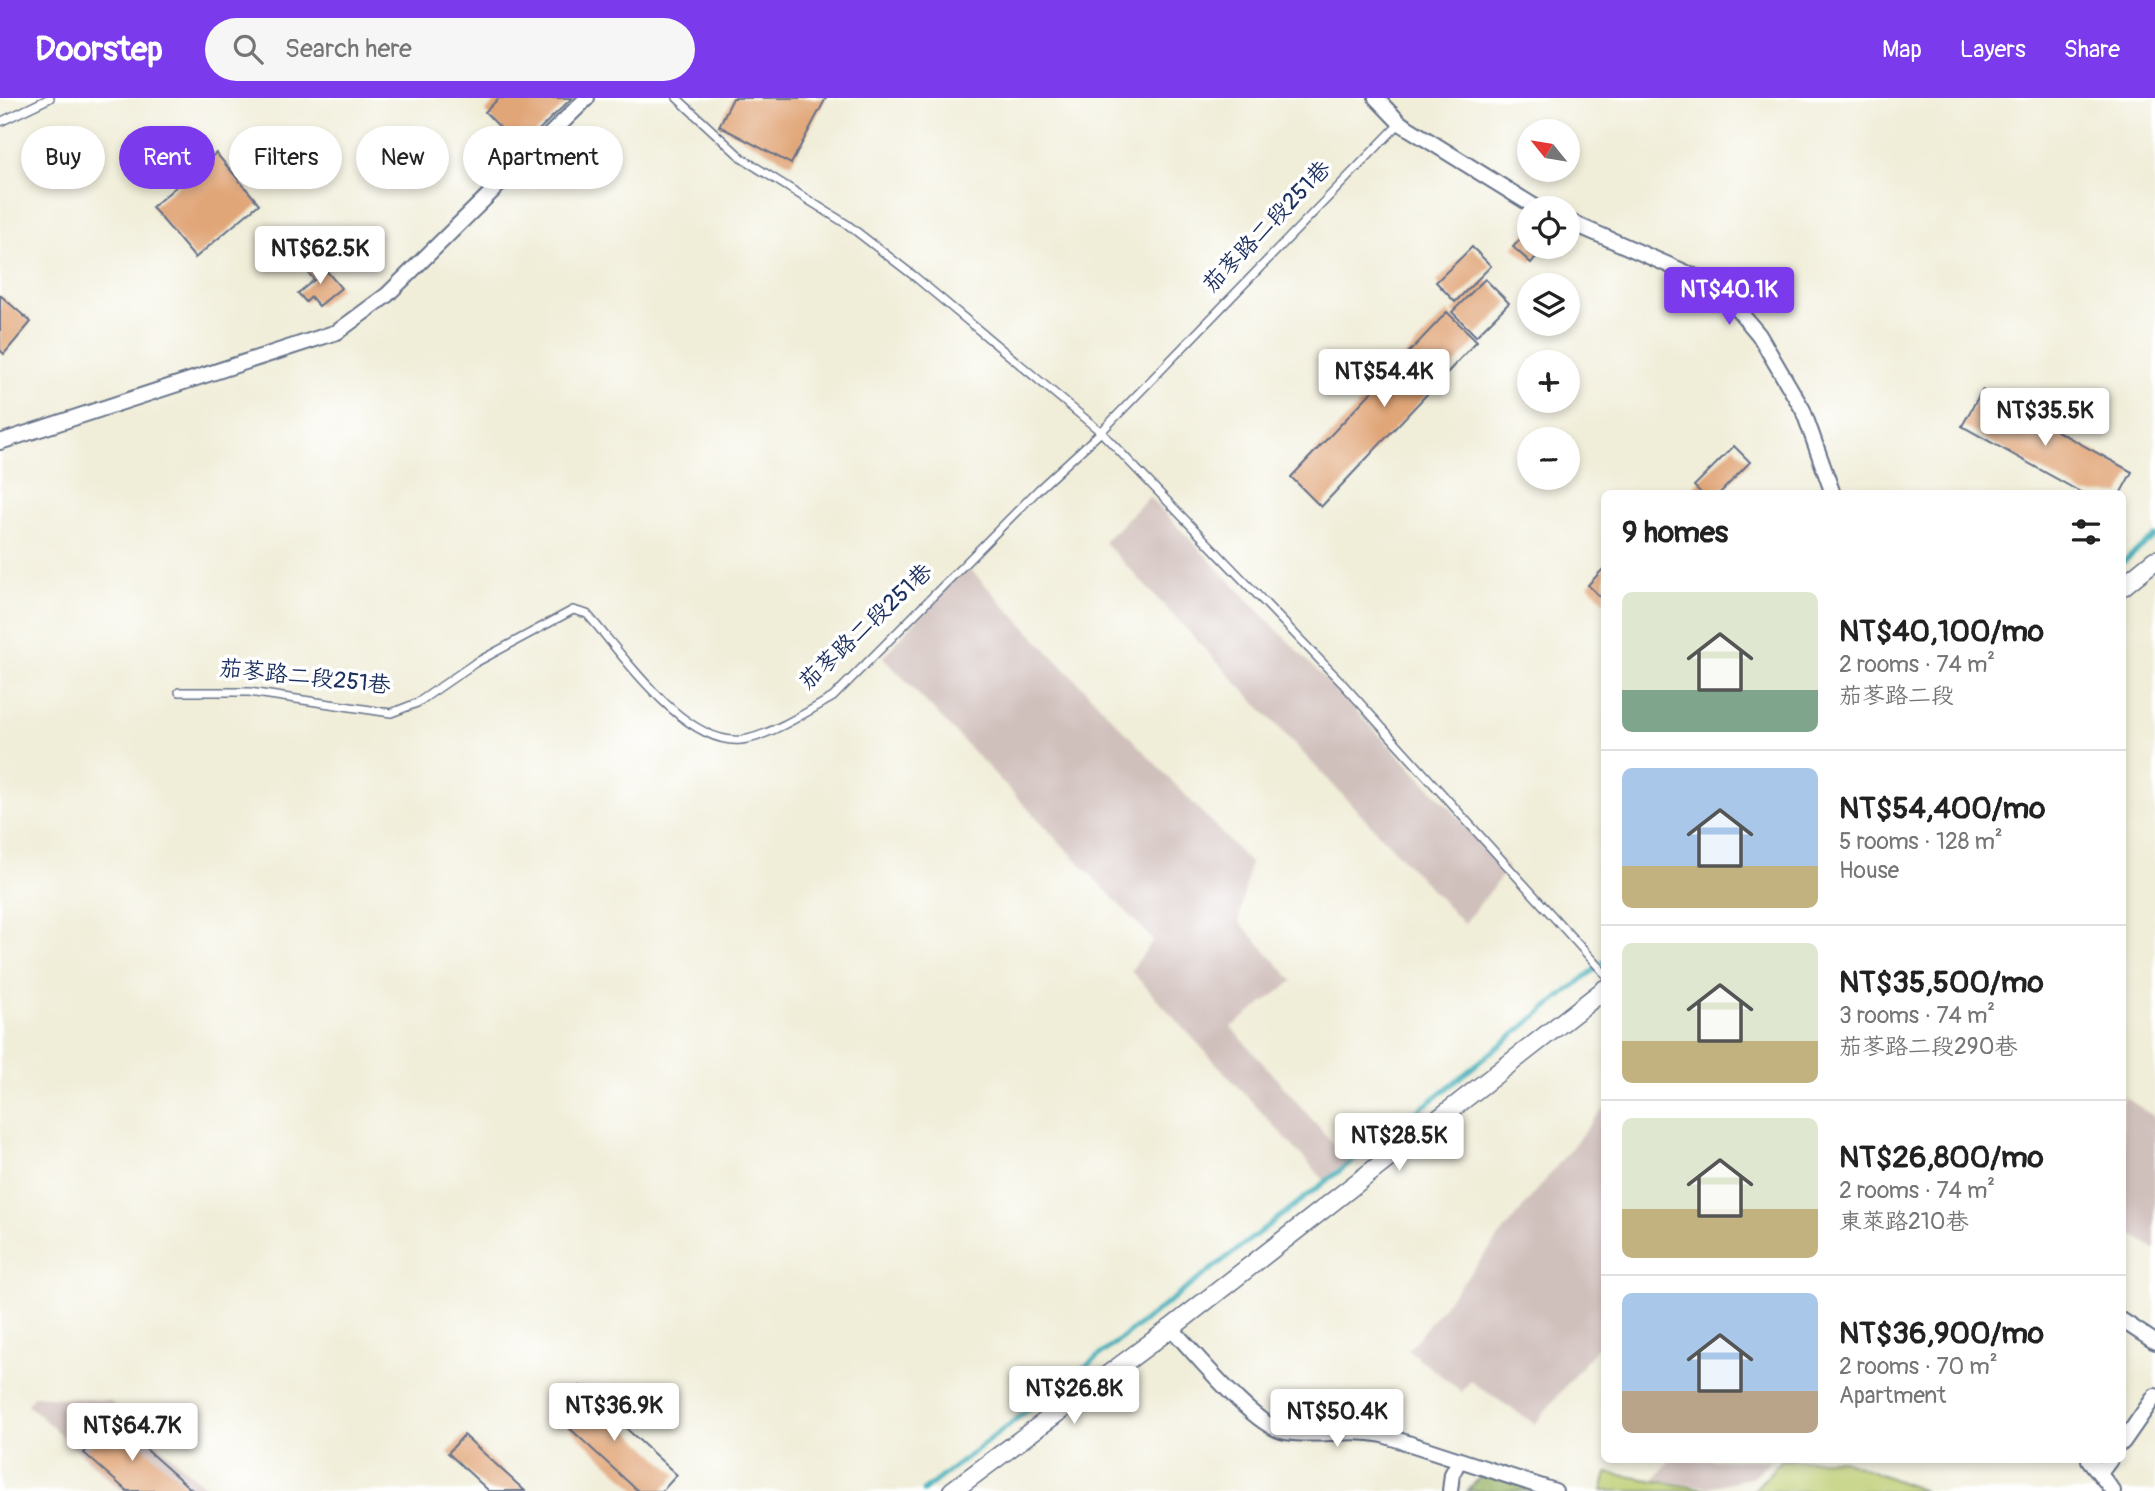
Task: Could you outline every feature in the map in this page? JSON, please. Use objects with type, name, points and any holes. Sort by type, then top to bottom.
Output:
[{"type":"street","points":[[0,442],[337,332],[387,295],[587,98]]},
{"type":"street","points":[[1376,98],[1400,123],[1518,196]]},
{"type":"street","points":[[1580,226],[1719,287],[1759,335],[1803,410],[1832,490]]},
{"type":"street","points":[[2126,584],[2155,560]]},
{"type":"street","points":[[952,1491],[1171,1328],[1601,992]]},
{"type":"street","points":[[2126,1323],[2155,1342]]},
{"type":"street","points":[[1171,1328],[1262,1423],[1283,1432],[1311,1434],[1355,1430],[1382,1435],[1555,1491]]},
{"type":"street","points":[[2126,1437],[2155,1396]]},
{"type":"street","points":[[1450,1491],[1452,1474],[1459,1461]]},
{"type":"street","points":[[2092,1463],[2113,1491]]},
{"type":"street","points":[[2101,1472],[2108,1463]]},
{"type":"lane","points":[[0,122],[50,98]]},
{"type":"lane","points":[[677,98],[743,159],[848,225],[903,267],[1101,432],[1342,683],[1601,970]]},
{"type":"lane","name":"茄苳路二段251巷","points":[[178,692],[249,692],[390,713],[417,703],[475,663],[573,610],[587,614],[676,713],[703,733],[741,740],[797,720],[833,696],[1029,499],[1101,432],[1400,123]]},
{"type":"shaded area","points":[[1149,497],[1508,868],[1464,924],[1104,542]]},
{"type":"shaded area","points":[[966,565],[1250,863],[1239,921],[1293,981],[1231,1027],[1351,1164],[1325,1181],[1131,971],[1153,940],[883,657]]},
{"type":"shaded area","points":[[2126,1098],[2155,1117],[2155,1249],[2126,1231]]},
{"type":"shaded area","points":[[1601,1111],[1601,1342],[1535,1424],[1470,1381],[1462,1392],[1408,1350]]},
{"type":"shaded area","points":[[33,1396],[110,1401],[210,1491],[122,1491],[28,1405]]},
{"type":"shaded area","points":[[1668,1463],[1768,1463],[1752,1477],[1710,1487],[1654,1480]]},
{"type":"green space","points":[[1779,1463],[1851,1463],[1924,1491],[1753,1491]]},
{"type":"green space","points":[[1607,1473],[1717,1491],[1602,1491]]},
{"type":"green space","points":[[1482,1474],[1550,1491],[1468,1491]]},
{"type":"building","points":[[499,98],[572,98],[543,126],[499,126],[485,112]]},
{"type":"building","points":[[733,98],[826,98],[791,164],[719,126]]},
{"type":"building","points":[[215,154],[229,168],[229,189],[246,189],[259,204],[195,258],[152,207],[173,189],[215,189]]},
{"type":"building","points":[[1472,247],[1491,266],[1455,302],[1436,282]]},
{"type":"building","points":[[319,262],[341,288],[319,306],[311,297],[306,302],[298,293],[314,280],[307,271]]},
{"type":"building","points":[[1485,279],[1509,303],[1476,336],[1452,312]]},
{"type":"building","points":[[0,295],[31,322],[4,354],[0,350]]},
{"type":"building","points":[[1447,312],[1477,341],[1321,507],[1291,477]]},
{"type":"building","points":[[1982,390],[2132,472],[2122,490],[2077,490],[1962,426]]},
{"type":"building","points":[[1734,446],[1750,462],[1723,490],[1698,490],[1694,486]]},
{"type":"building","points":[[1601,571],[1601,598],[1588,585]]},
{"type":"building","points":[[580,1386],[677,1475],[662,1491],[638,1491],[554,1414]]},
{"type":"building","points":[[113,1420],[193,1491],[127,1491],[84,1453]]},
{"type":"building","points":[[464,1435],[525,1491],[489,1491],[448,1453]]},
{"type":"waterway","points":[[2126,560],[2155,536]]},
{"type":"waterway","points":[[923,1491],[1442,1092],[1601,964]]}]
